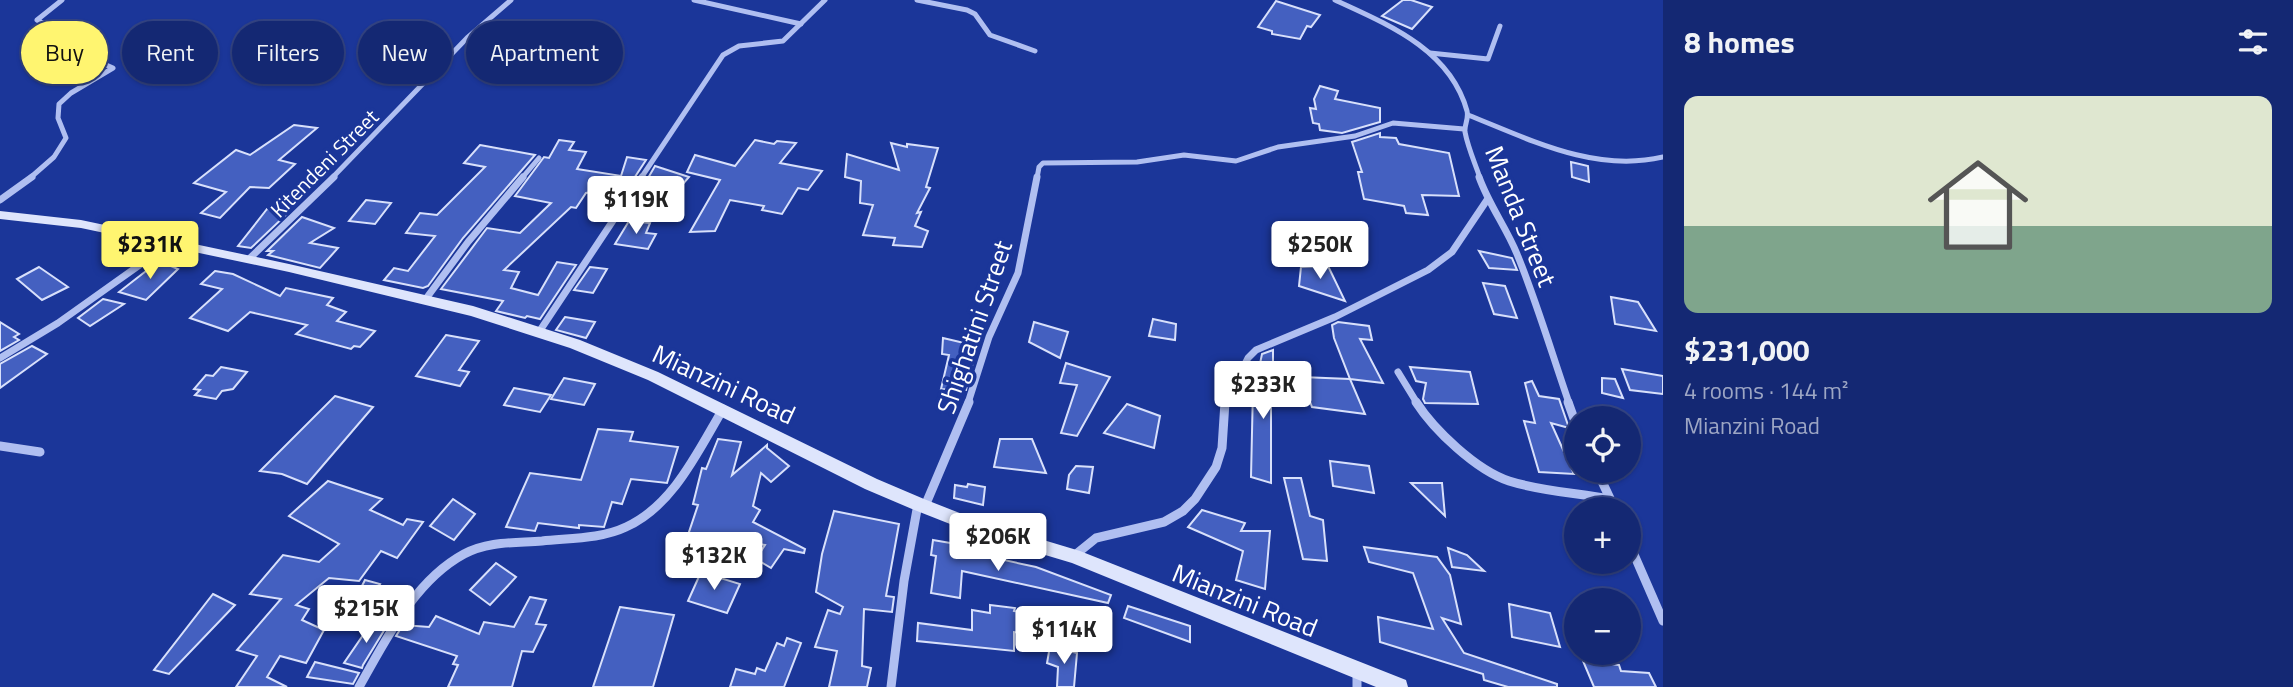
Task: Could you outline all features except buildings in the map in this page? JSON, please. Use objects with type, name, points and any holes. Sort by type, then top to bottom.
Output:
[{"type":"street","points":[[0,200],[48,163],[61,149],[66,138],[57,110],[59,104],[75,90],[113,68],[94,61],[57,31],[37,20],[62,0]]},
{"type":"street","name":"Kitendeni Street","points":[[249,259],[325,186],[467,38],[511,0]]},
{"type":"street","points":[[694,0],[801,24]]},
{"type":"street","points":[[539,332],[723,55],[739,46],[778,43],[825,0]]},
{"type":"street","points":[[917,0],[967,10],[975,14],[990,35],[1035,51]]},
{"type":"street","name":"Manda Street","points":[[1335,0],[1402,32],[1429,52],[1454,82],[1468,116],[1464,129],[1487,200],[1507,230],[1519,259],[1570,406]]},
{"type":"street","points":[[1429,52],[1488,59],[1491,57],[1500,26]]},
{"type":"street","points":[[1468,116],[1598,161],[1630,165],[1663,157]]},
{"type":"street","name":"Shighatini Street","points":[[921,505],[963,420],[989,337],[1018,273],[1039,167],[1043,163],[1137,162],[1184,155],[1236,160],[1279,147],[1355,136],[1393,122],[1464,129]]},
{"type":"street","points":[[425,300],[468,242],[539,158]]},
{"type":"street","points":[[1074,556],[1096,538],[1164,522],[1183,511],[1195,499],[1216,467],[1222,448],[1225,402],[1248,359],[1256,350],[1335,317],[1428,270],[1452,252],[1487,200]]},
{"type":"street","name":"Mianzini Road","points":[[0,215],[81,224],[172,242],[425,300],[539,332],[653,376],[871,484],[921,505],[978,528],[1074,556],[1357,679],[1399,687]]},
{"type":"street","points":[[0,358],[58,323],[172,242]]},
{"type":"street","points":[[1398,372],[1426,416],[1469,457],[1508,481],[1600,497]]},
{"type":"street","points":[[359,687],[398,623],[426,586],[451,562],[467,552],[489,544],[605,534],[619,532],[638,523],[671,489],[723,409]]},
{"type":"street","points":[[0,446],[40,452]]},
{"type":"street","points":[[891,687],[908,549],[921,505]]},
{"type":"street","points":[[1641,571],[1663,621]]}]
